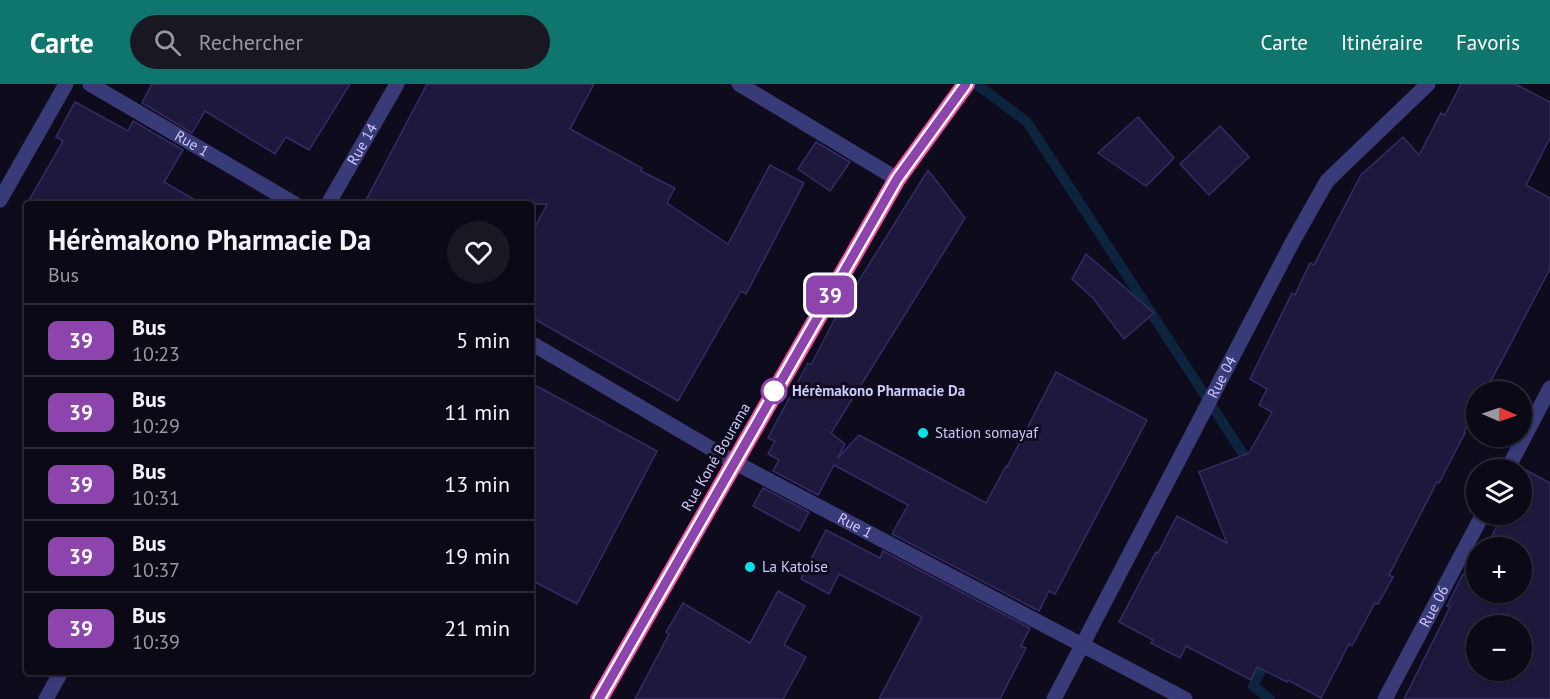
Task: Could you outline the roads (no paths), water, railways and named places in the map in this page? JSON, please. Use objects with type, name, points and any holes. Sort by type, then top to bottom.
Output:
[{"type":"highway","name":"Rue Koné Bourama","points":[[599,699],[897,179],[966,84]]},
{"type":"street","points":[[0,200],[66,84]]},
{"type":"street","name":"Rue 1","points":[[90,84],[290,201]]},
{"type":"street","name":"Rue 14","points":[[330,201],[397,84]]},
{"type":"street","points":[[739,84],[897,179]]},
{"type":"street","name":"Rue 04","points":[[1054,699],[1327,181],[1428,84]]},
{"type":"street","name":"Rue 1","points":[[534,345],[734,462],[1185,699]]},
{"type":"street","points":[[1513,459],[1550,387]]},
{"type":"street","name":"Rue 06","points":[[1385,699],[1477,525]]},
{"type":"street","points":[[46,699],[59,675]]},
{"type":"waterway","points":[[976,84],[1027,122],[1251,466]]},
{"type":"waterway","points":[[1268,657],[1253,686],[1270,699]]},
{"type":"place","name":"Hérèmakono Pharmacie Da","points":[[774,391]]},
{"type":"place","name":"Station somayaf","points":[[923,433]]},
{"type":"place","name":"La Katoise","points":[[750,567]]}]
